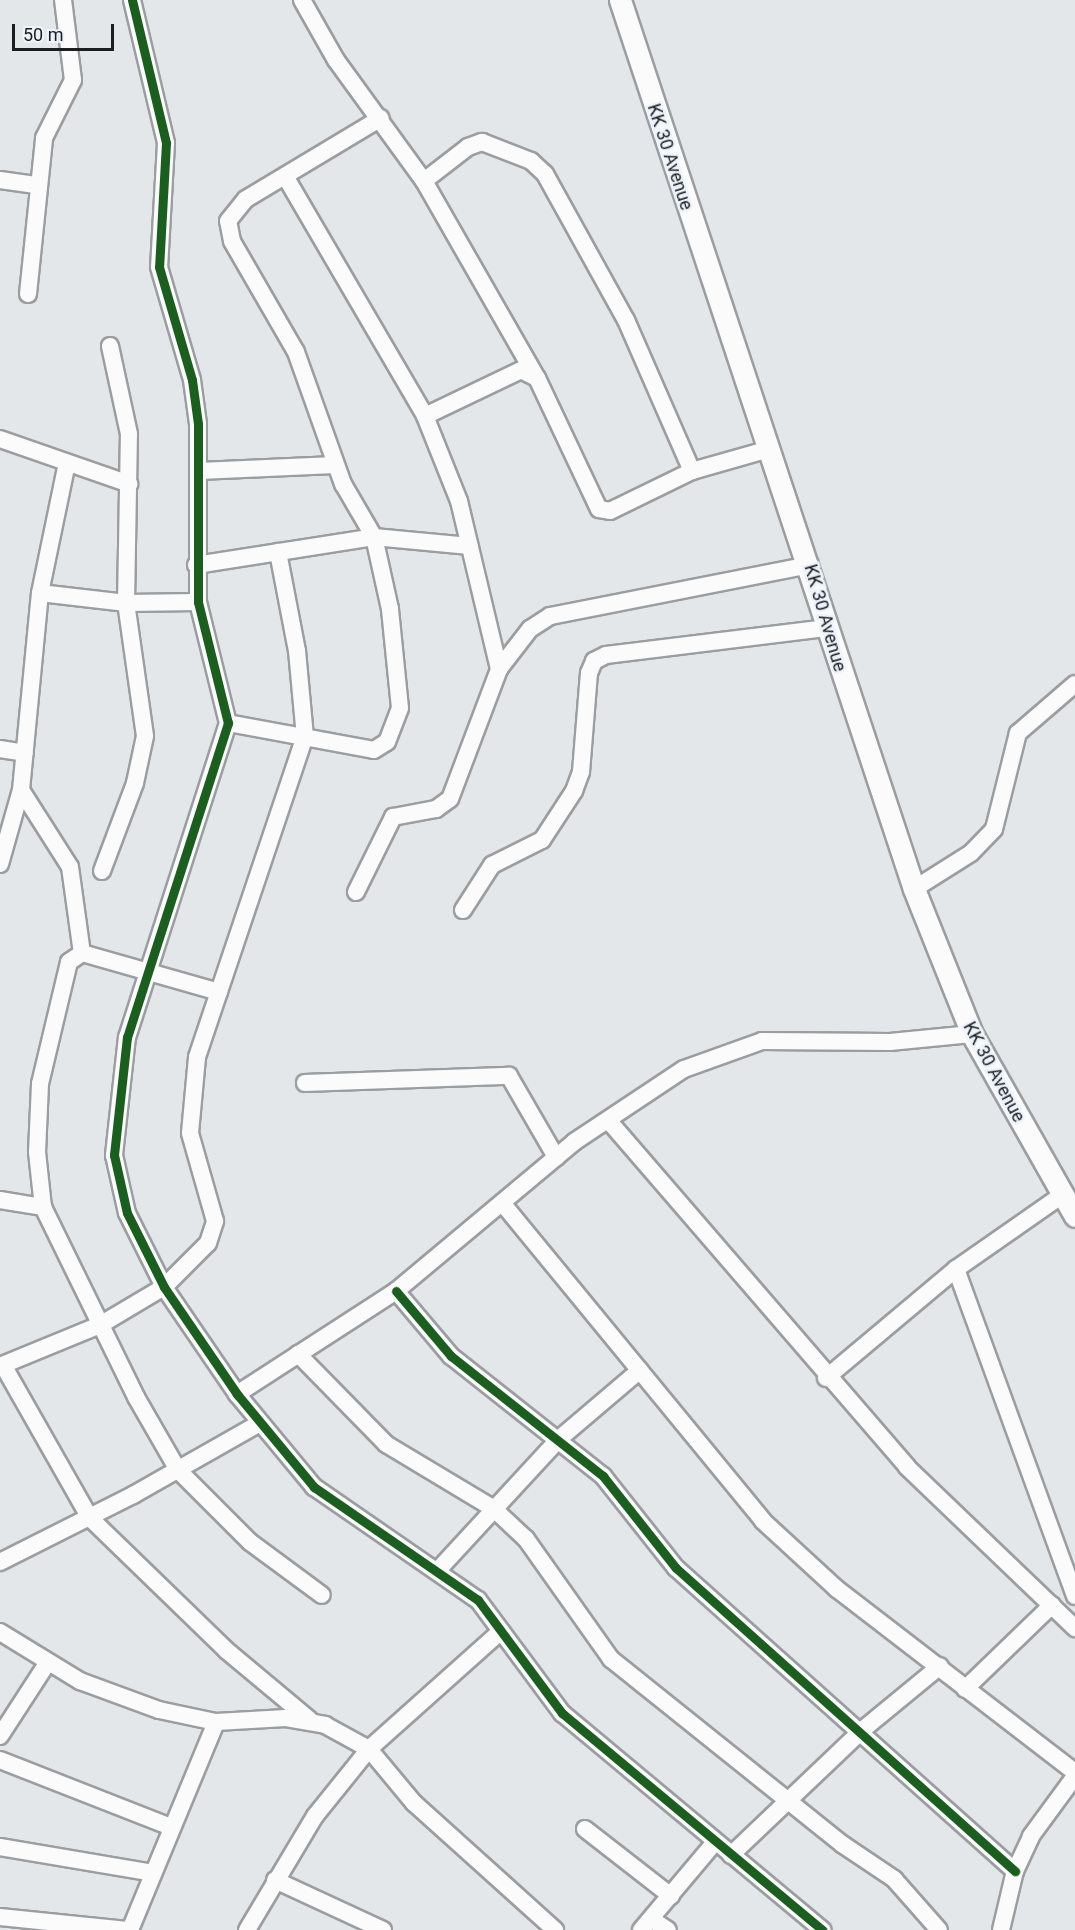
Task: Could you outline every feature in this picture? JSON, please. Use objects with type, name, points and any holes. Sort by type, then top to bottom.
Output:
[{"type":"main road","name":"KK 30 Avenue","points":[[620,0],[769,449],[810,565],[827,628],[914,889],[972,1034],[1075,1216]]},
{"type":"street","points":[[28,294],[36,185],[44,138],[73,80],[63,0]]},
{"type":"street","points":[[132,0],[166,143],[159,267],[192,380],[199,471],[196,565],[198,602],[228,723],[201,822],[145,969],[127,1037],[114,1155],[127,1213],[164,1287],[237,1394],[258,1424],[314,1487],[439,1569],[478,1600],[562,1713],[822,1930]]},
{"type":"street","points":[[302,0],[336,60],[381,118],[424,181],[537,378],[599,509],[609,511],[692,471],[769,449]]},
{"type":"street","points":[[228,723],[382,749],[400,708],[390,609],[374,537],[335,465],[296,352],[232,241],[228,221],[246,199],[381,118]]},
{"type":"street","points":[[424,181],[468,147],[482,142],[531,161],[545,174],[626,320],[692,471]]},
{"type":"street","points":[[285,176],[425,416],[470,546],[498,669]]},
{"type":"street","points":[[0,180],[36,185]]},
{"type":"street","points":[[102,871],[135,783],[146,736],[126,603],[129,434],[110,346]]},
{"type":"street","points":[[425,416],[521,370],[537,378]]},
{"type":"street","points":[[0,439],[129,484]]},
{"type":"street","points":[[0,864],[21,790],[40,593],[67,463]]},
{"type":"street","points":[[199,471],[335,465]]},
{"type":"street","points":[[196,565],[374,537],[470,546]]},
{"type":"street","points":[[278,552],[297,651],[305,737],[219,992],[191,1091],[190,1133],[215,1221],[196,1258],[164,1287],[100,1325],[1,1366],[90,1518],[226,1650],[310,1720],[369,1749],[422,1810],[555,1930]]},
{"type":"street","points":[[356,892],[393,817],[436,809],[450,799],[498,669],[512,645],[550,616],[810,565]]},
{"type":"street","points":[[40,593],[126,603],[198,602]]},
{"type":"street","points":[[463,910],[492,865],[542,840],[573,791],[581,772],[589,673],[594,661],[606,655],[827,628]]},
{"type":"street","points":[[914,889],[971,853],[994,829],[1018,733],[1075,684]]},
{"type":"street","points":[[0,749],[25,753]]},
{"type":"street","points":[[21,790],[70,867],[82,953]]},
{"type":"street","points":[[219,992],[145,969],[82,953],[69,962],[40,1084],[37,1152],[43,1207],[100,1325],[178,1470],[250,1542],[322,1595]]},
{"type":"street","points":[[237,1394],[396,1291],[503,1204],[556,1157],[662,1081],[735,1047],[780,1039],[890,1042],[972,1034]]},
{"type":"street","points":[[305,1083],[509,1076],[556,1157]]},
{"type":"street","points":[[608,1120],[826,1378],[907,1467],[1075,1628]]},
{"type":"street","points":[[826,1378],[956,1269],[1062,1196]]},
{"type":"street","points":[[0,1200],[43,1207]]},
{"type":"street","points":[[503,1204],[763,1521],[837,1589],[940,1666],[965,1689],[1075,1774],[1031,1836],[1015,1871],[1001,1930]]},
{"type":"street","points":[[956,1269],[1075,1596]]},
{"type":"street","points":[[396,1291],[451,1356],[603,1476],[676,1568],[1015,1871]]},
{"type":"street","points":[[298,1354],[386,1444],[494,1509],[547,1565],[611,1659],[788,1801],[894,1879],[939,1930]]},
{"type":"street","points":[[439,1569],[559,1439],[640,1370]]},
{"type":"street","points":[[0,1562],[90,1518],[258,1424]]},
{"type":"street","points":[[965,1689],[1052,1605]]},
{"type":"street","points":[[247,1930],[315,1816],[369,1749],[501,1631]]},
{"type":"street","points":[[0,1632],[80,1681],[159,1710],[216,1722],[310,1720]]},
{"type":"street","points":[[0,1736],[48,1662]]},
{"type":"street","points":[[731,1855],[861,1731],[940,1666]]},
{"type":"street","points":[[0,1917],[129,1930],[216,1722]]},
{"type":"street","points":[[0,1760],[171,1827]]},
{"type":"street","points":[[585,1829],[671,1896]]},
{"type":"street","points":[[668,1930],[646,1924],[715,1842]]},
{"type":"street","points":[[0,1847],[153,1873]]},
{"type":"street","points":[[275,1880],[382,1930]]},
{"type":"cycle path","points":[[132,0],[166,143],[159,267],[192,380],[198,424],[198,602],[228,723],[127,1037],[114,1155],[127,1213],[164,1287],[237,1394],[314,1487],[478,1600],[562,1713],[822,1930]]},
{"type":"cycle path","points":[[396,1291],[451,1356],[603,1476],[676,1568],[1015,1871]]}]
